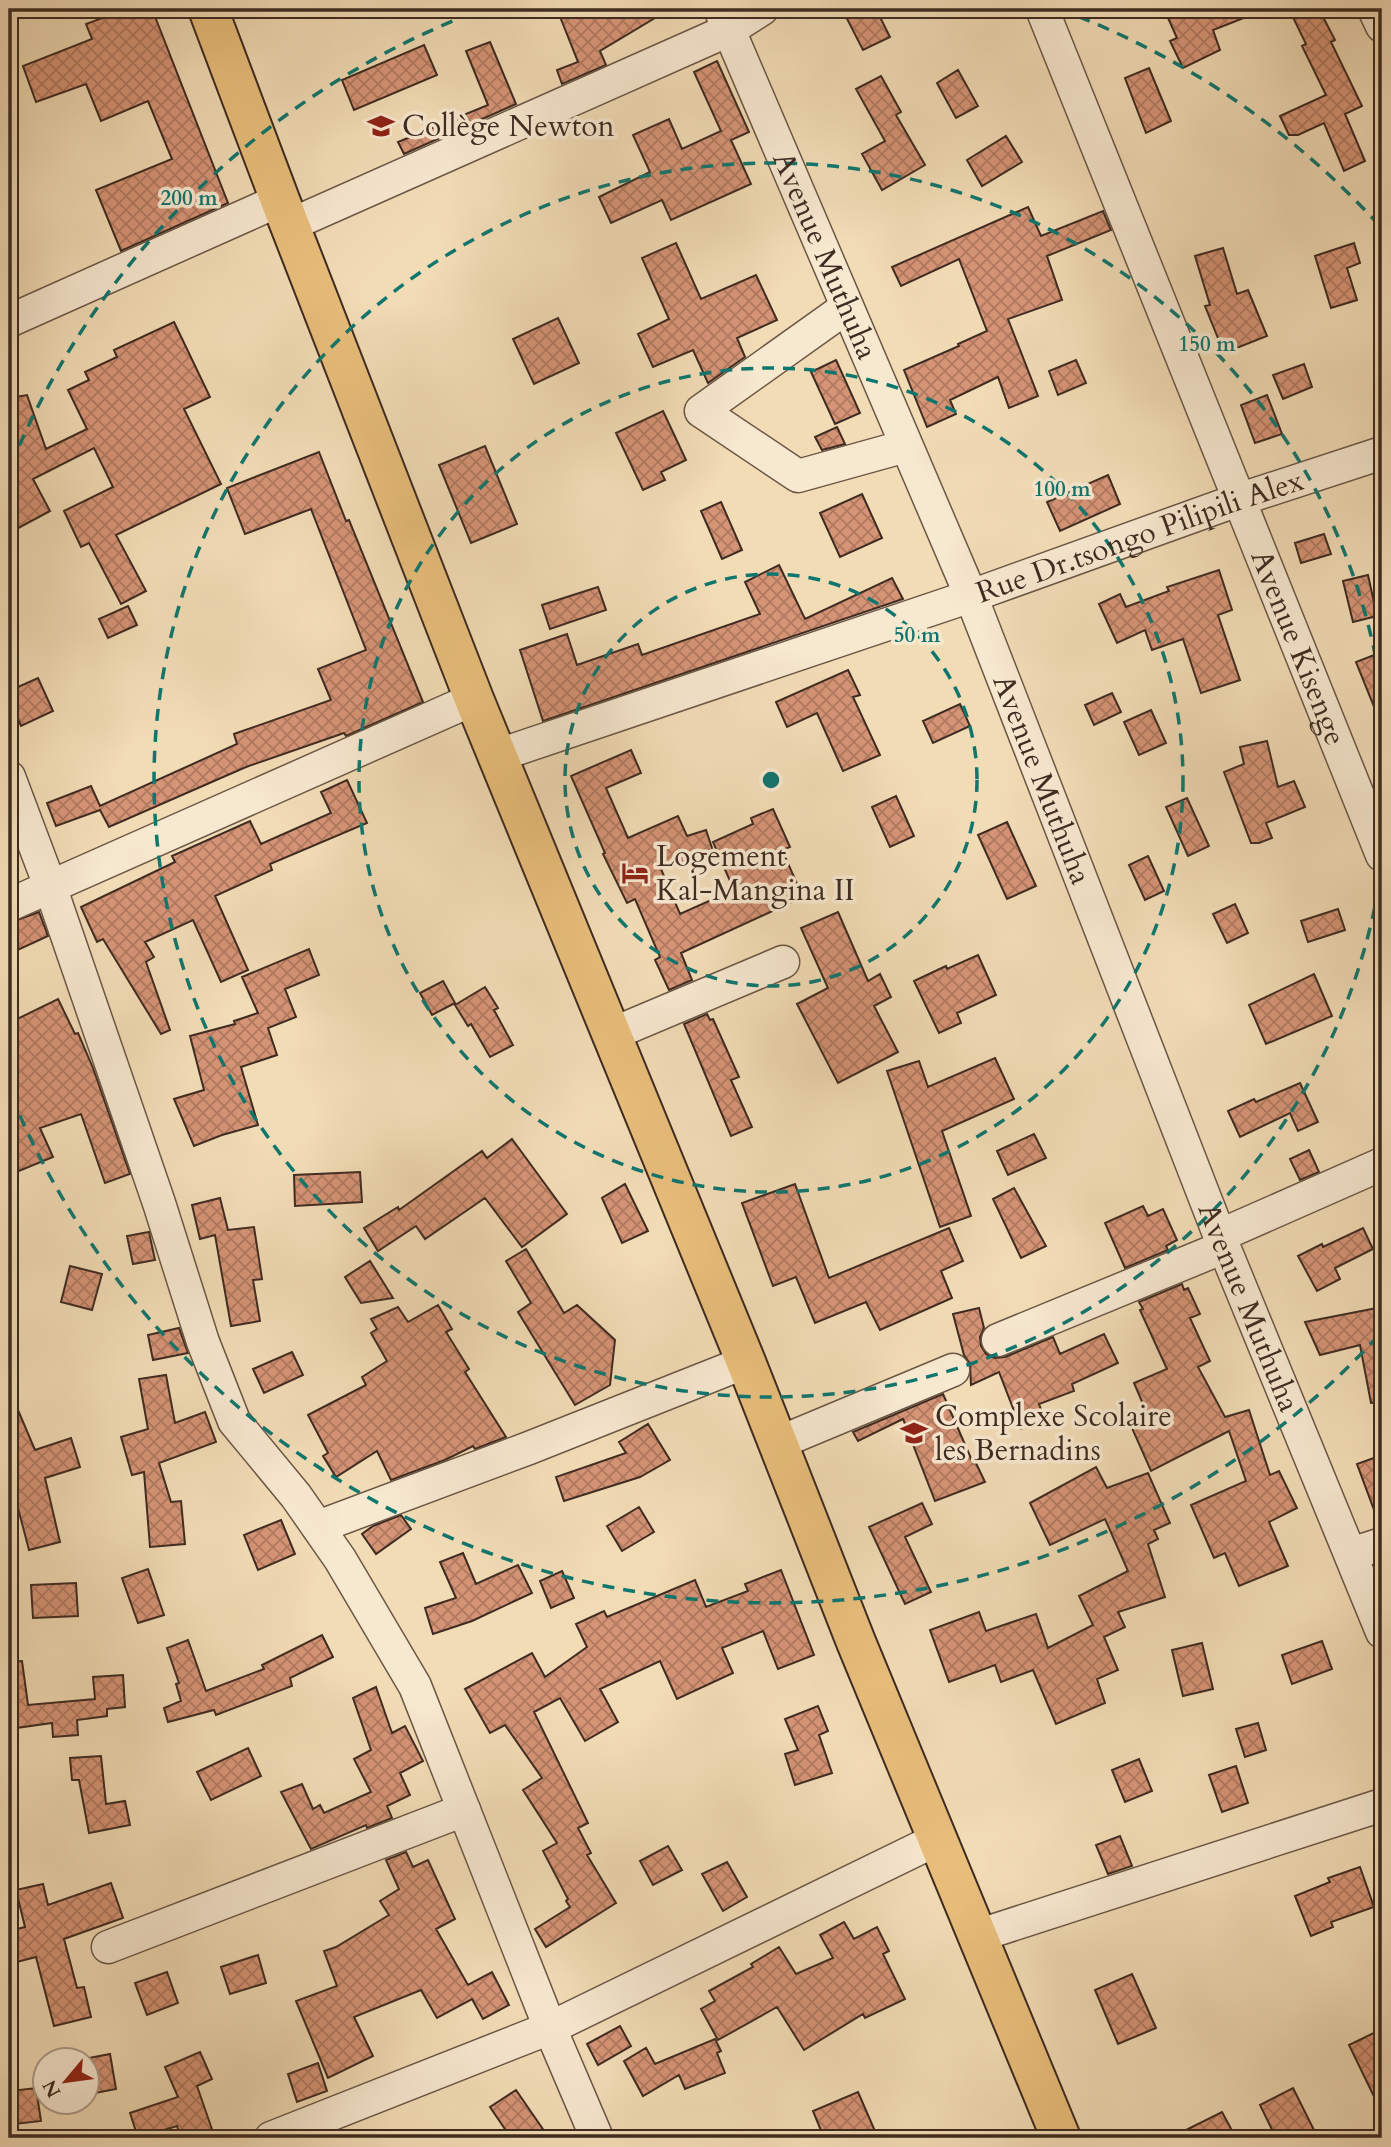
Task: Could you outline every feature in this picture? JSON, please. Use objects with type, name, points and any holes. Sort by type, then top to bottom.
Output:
[{"type":"main road","points":[[208,9],[474,699],[746,1362],[856,1642],[1061,2138]]},
{"type":"street","points":[[9,321],[285,213],[724,19],[762,9]]},
{"type":"street","name":"Avenue Kisenge","points":[[1042,9],[1382,855]]},
{"type":"street","points":[[1374,9],[1382,26]]},
{"type":"street","name":"Avenue Muthuha","points":[[724,19],[971,596],[1223,1241],[1382,1632]]},
{"type":"street","points":[[847,307],[701,411],[798,476],[906,446]]},
{"type":"street","name":"Rue Dr.tsongo Pilipili Alex","points":[[499,755],[971,596],[1238,500],[1382,453]]},
{"type":"street","points":[[9,905],[474,699]]},
{"type":"street","points":[[9,776],[50,886],[159,1203],[203,1342],[234,1421],[296,1496],[340,1559],[415,1686],[550,2028],[597,2138]]},
{"type":"street","points":[[612,1034],[783,961]]},
{"type":"street","points":[[998,1340],[1223,1241],[1382,1164]]},
{"type":"street","points":[[318,1527],[529,1448],[746,1362]]},
{"type":"street","points":[[778,1443],[953,1370]]},
{"type":"street","points":[[1351,1554],[1382,1544]]},
{"type":"street","points":[[977,1936],[1382,1805]]},
{"type":"street","points":[[108,1947],[464,1810]]},
{"type":"street","points":[[271,2138],[550,2028],[938,1839]]},
{"type":"building","points":[[111,9],[152,9],[228,203],[121,251],[96,190],[172,159],[148,101],[101,121],[86,84],[36,102],[23,66],[92,39],[86,24],[113,14]]},
{"type":"building","points":[[557,9],[670,9],[600,51],[606,65],[562,84],[557,70],[578,62]]},
{"type":"building","points":[[842,9],[876,9],[890,37],[863,50]]},
{"type":"building","points":[[1164,9],[1264,10],[1213,30],[1220,50],[1183,68],[1170,41],[1177,38]]},
{"type":"building","points":[[1289,9],[1319,9],[1335,40],[1331,42],[1362,106],[1345,114],[1365,161],[1344,171],[1324,123],[1298,135],[1289,135],[1280,116],[1326,95],[1302,46],[1306,44]]},
{"type":"building","points":[[490,42],[516,104],[404,154],[398,142],[488,105],[466,51]]},
{"type":"building","points":[[424,45],[437,75],[354,110],[342,80]]},
{"type":"building","points":[[717,61],[749,132],[731,140],[751,184],[671,220],[662,200],[611,223],[599,197],[650,172],[633,135],[669,119],[682,149],[721,131],[694,72]]},
{"type":"building","points":[[1149,68],[1171,121],[1146,133],[1125,78]]},
{"type":"building","points":[[958,70],[978,106],[956,118],[937,83]]},
{"type":"building","points":[[881,76],[901,112],[896,115],[925,165],[882,190],[862,154],[885,141],[856,89]]},
{"type":"building","points":[[1006,136],[1022,162],[982,186],[967,160]]},
{"type":"building","points":[[1028,207],[1041,236],[1103,211],[1111,230],[1047,256],[1062,300],[1008,319],[1038,396],[1009,408],[998,377],[950,400],[956,414],[927,427],[904,370],[987,331],[959,259],[901,286],[892,267]]},
{"type":"building","points":[[676,243],[701,299],[756,275],[777,320],[737,338],[745,357],[708,383],[693,350],[653,367],[638,334],[669,319],[642,258]]},
{"type":"building","points":[[1354,243],[1360,263],[1347,268],[1357,300],[1331,308],[1315,256]]},
{"type":"building","points":[[1223,248],[1237,294],[1248,290],[1267,336],[1224,353],[1205,306],[1210,305],[1195,256]]},
{"type":"building","points":[[558,318],[579,363],[534,384],[513,339]]},
{"type":"building","points":[[174,322],[210,397],[184,409],[221,484],[116,535],[146,591],[121,604],[89,543],[81,547],[64,511],[113,487],[94,448],[33,479],[50,511],[9,533],[9,436],[12,442],[18,439],[9,413],[9,398],[27,395],[46,449],[87,429],[68,390],[89,380],[85,372],[117,357],[114,350]]},
{"type":"building","points":[[836,360],[860,413],[835,424],[811,372]]},
{"type":"building","points":[[1076,360],[1086,383],[1058,395],[1049,371]]},
{"type":"building","points":[[1304,364],[1312,387],[1283,399],[1273,375]]},
{"type":"building","points":[[1267,395],[1282,434],[1255,443],[1241,405]]},
{"type":"building","points":[[663,411],[686,460],[661,472],[665,480],[643,490],[616,433]]},
{"type":"building","points":[[837,427],[845,444],[822,450],[815,437]]},
{"type":"building","points":[[485,446],[517,524],[471,543],[439,465]]},
{"type":"building","points":[[319,452],[423,702],[346,736],[344,733],[246,767],[109,827],[100,810],[56,826],[47,803],[91,786],[100,806],[237,744],[234,734],[331,700],[318,669],[366,650],[311,509],[245,534],[227,488]]},
{"type":"building","points":[[1108,475],[1120,504],[1060,531],[1047,502]]},
{"type":"building","points":[[862,494],[882,538],[840,557],[820,513]]},
{"type":"building","points":[[721,502],[742,550],[722,559],[701,511]]},
{"type":"building","points":[[1324,534],[1331,554],[1301,563],[1295,543]]},
{"type":"building","points":[[779,565],[805,619],[892,578],[903,599],[543,721],[520,650],[567,634],[577,665],[638,644],[642,655],[760,614],[745,582]]},
{"type":"building","points":[[1219,570],[1232,610],[1218,615],[1240,680],[1201,693],[1183,639],[1152,650],[1145,630],[1117,643],[1099,604],[1120,594],[1126,607],[1169,591],[1167,587]]},
{"type":"building","points":[[1368,575],[1377,616],[1353,622],[1343,581]]},
{"type":"building","points":[[598,587],[606,610],[550,629],[542,605]]},
{"type":"building","points":[[128,606],[137,625],[108,638],[99,619]]},
{"type":"building","points":[[1382,652],[1382,724],[1381,724],[1356,662]]},
{"type":"building","points":[[848,670],[860,695],[853,697],[880,755],[843,771],[817,713],[787,727],[776,702]]},
{"type":"building","points":[[38,678],[53,711],[21,726],[9,699],[9,691]]},
{"type":"building","points":[[1112,693],[1121,712],[1094,725],[1085,705]]},
{"type":"building","points":[[960,704],[970,726],[933,743],[923,721]]},
{"type":"building","points":[[1151,710],[1166,743],[1139,755],[1124,722]]},
{"type":"building","points":[[1267,741],[1278,787],[1294,781],[1305,807],[1266,823],[1272,838],[1251,843],[1224,772],[1244,764],[1240,747]]},
{"type":"building","points":[[631,750],[641,773],[606,788],[628,838],[678,816],[687,836],[706,830],[713,851],[661,869],[680,914],[734,890],[713,842],[753,824],[751,818],[773,809],[790,847],[782,850],[803,897],[681,953],[692,980],[669,990],[655,960],[660,957],[635,899],[627,903],[603,854],[605,853],[571,776]]},
{"type":"building","points":[[347,780],[367,823],[270,864],[272,870],[215,896],[248,970],[221,982],[193,920],[145,942],[154,957],[146,962],[170,1030],[161,1034],[103,939],[97,942],[81,907],[175,862],[172,856],[250,821],[261,844],[331,813],[321,792]]},
{"type":"building","points":[[896,796],[914,836],[890,847],[872,807]]},
{"type":"building","points":[[1187,798],[1209,846],[1188,856],[1166,807]]},
{"type":"building","points":[[1007,822],[1036,886],[1007,899],[978,835]]},
{"type":"building","points":[[1148,856],[1164,891],[1145,900],[1129,865]]},
{"type":"building","points":[[1235,904],[1248,933],[1227,943],[1213,914]]},
{"type":"building","points":[[1338,909],[1345,930],[1308,942],[1301,921]]},
{"type":"building","points":[[39,912],[48,936],[9,954],[9,923]]},
{"type":"building","points":[[838,912],[868,981],[880,974],[891,997],[874,1006],[898,1052],[838,1083],[797,1004],[828,988],[801,928]]},
{"type":"building","points":[[309,949],[319,975],[285,989],[296,1017],[268,1028],[277,1055],[241,1067],[258,1125],[194,1146],[174,1099],[204,1090],[190,1036],[235,1024],[234,1021],[258,1013],[242,977]]},
{"type":"building","points":[[978,955],[996,995],[957,1013],[961,1023],[939,1033],[914,981]]},
{"type":"building","points":[[1314,974],[1332,1016],[1266,1044],[1249,1005]]},
{"type":"building","points":[[443,981],[455,1003],[432,1015],[420,993]]},
{"type":"building","points":[[485,987],[498,1008],[494,1010],[513,1045],[490,1057],[471,1024],[468,1026],[455,1005]]},
{"type":"building","points":[[58,999],[75,1034],[78,1033],[93,1068],[130,1174],[105,1183],[81,1114],[40,1128],[53,1157],[9,1175],[9,1023]]},
{"type":"building","points":[[707,1014],[710,1020],[713,1019],[739,1077],[731,1080],[752,1127],[731,1136],[684,1024]]},
{"type":"building","points":[[995,1058],[1014,1099],[942,1131],[971,1216],[940,1227],[887,1071],[919,1061],[928,1087]]},
{"type":"building","points":[[1300,1083],[1318,1122],[1298,1131],[1290,1113],[1240,1137],[1228,1111]]},
{"type":"building","points":[[1034,1134],[1046,1158],[1008,1175],[997,1151]]},
{"type":"building","points":[[512,1139],[567,1214],[522,1247],[485,1198],[425,1239],[416,1226],[378,1251],[364,1228],[398,1207],[399,1210],[482,1151],[487,1158]]},
{"type":"building","points":[[1309,1150],[1319,1172],[1300,1180],[1290,1159]]},
{"type":"building","points":[[360,1172],[362,1202],[295,1206],[294,1175]]},
{"type":"building","points":[[625,1184],[648,1231],[622,1243],[602,1198]]},
{"type":"building","points":[[795,1184],[829,1278],[949,1228],[963,1261],[941,1271],[952,1298],[880,1330],[866,1302],[815,1323],[796,1277],[773,1286],[742,1203]]},
{"type":"building","points":[[1014,1188],[1046,1246],[1021,1258],[993,1199]]},
{"type":"building","points":[[220,1198],[228,1230],[254,1227],[262,1279],[253,1280],[260,1321],[231,1326],[215,1235],[200,1239],[192,1205]]},
{"type":"building","points":[[1143,1206],[1148,1216],[1163,1209],[1177,1240],[1166,1246],[1168,1250],[1125,1268],[1105,1223]]},
{"type":"building","points":[[1363,1228],[1373,1249],[1335,1268],[1340,1279],[1317,1291],[1298,1256]]},
{"type":"building","points":[[149,1232],[155,1260],[133,1264],[127,1236]]},
{"type":"building","points":[[526,1249],[564,1313],[577,1305],[615,1340],[610,1385],[575,1405],[518,1312],[531,1303],[506,1261]]},
{"type":"building","points":[[370,1261],[393,1298],[361,1303],[345,1277]]},
{"type":"building","points":[[70,1266],[102,1274],[92,1310],[61,1302]]},
{"type":"building","points":[[1182,1284],[1184,1290],[1188,1288],[1200,1314],[1190,1318],[1210,1361],[1198,1367],[1225,1417],[1249,1410],[1270,1475],[1279,1471],[1297,1508],[1269,1522],[1288,1566],[1239,1586],[1225,1553],[1214,1558],[1191,1505],[1246,1481],[1229,1431],[1151,1471],[1128,1419],[1146,1411],[1134,1383],[1167,1369],[1140,1310],[1143,1309],[1139,1302]]},
{"type":"building","points":[[438,1305],[452,1329],[446,1332],[469,1369],[465,1372],[506,1437],[475,1449],[473,1446],[445,1460],[391,1480],[377,1451],[336,1477],[323,1456],[328,1453],[308,1415],[366,1385],[362,1377],[387,1361],[371,1333],[377,1329],[371,1319],[398,1307],[408,1322]]},
{"type":"building","points":[[1382,1307],[1382,1402],[1371,1403],[1360,1345],[1320,1355],[1305,1322]]},
{"type":"building","points":[[979,1308],[984,1328],[980,1337],[981,1346],[986,1354],[995,1358],[1005,1357],[1053,1337],[1060,1354],[1104,1334],[1118,1363],[1072,1384],[1074,1391],[1039,1404],[1045,1420],[1021,1429],[999,1372],[971,1385],[970,1364],[964,1355],[953,1314]]},
{"type":"building","points":[[179,1328],[188,1353],[153,1360],[148,1335]]},
{"type":"building","points":[[292,1352],[303,1375],[264,1393],[253,1369]]},
{"type":"building","points":[[166,1375],[175,1423],[205,1412],[216,1442],[159,1463],[171,1502],[181,1501],[185,1544],[150,1547],[144,1472],[132,1475],[121,1437],[148,1429],[139,1379]]},
{"type":"building","points":[[9,1389],[35,1450],[71,1438],[80,1467],[45,1478],[60,1542],[29,1550],[18,1508],[9,1510]]},
{"type":"building","points":[[943,1394],[973,1463],[975,1461],[985,1482],[935,1501],[903,1419],[858,1441],[853,1432]]},
{"type":"building","points":[[648,1424],[670,1460],[640,1477],[564,1501],[556,1477],[626,1453],[619,1442]]},
{"type":"building","points":[[1382,1455],[1382,1525],[1380,1526],[1357,1464]]},
{"type":"building","points":[[1096,1467],[1107,1488],[1148,1473],[1170,1523],[1154,1530],[1158,1539],[1148,1544],[1165,1597],[1118,1612],[1125,1627],[1104,1637],[1118,1670],[1097,1679],[1105,1703],[1056,1724],[1033,1670],[1001,1682],[995,1665],[949,1682],[930,1630],[979,1612],[986,1631],[1036,1614],[1048,1648],[1093,1625],[1079,1596],[1128,1571],[1105,1519],[1050,1545],[1030,1503]]},
{"type":"building","points":[[922,1503],[932,1524],[905,1537],[931,1592],[905,1604],[869,1527]]},
{"type":"building","points":[[639,1507],[654,1532],[622,1551],[607,1526]]},
{"type":"building","points":[[401,1515],[411,1529],[376,1554],[362,1534],[373,1526]]},
{"type":"building","points":[[281,1520],[295,1554],[258,1570],[244,1535]]},
{"type":"building","points":[[463,1553],[476,1584],[518,1565],[532,1593],[472,1621],[433,1634],[425,1608],[456,1598],[440,1562]]},
{"type":"building","points":[[148,1569],[164,1615],[138,1623],[122,1578]]},
{"type":"building","points":[[781,1570],[814,1655],[778,1669],[763,1631],[722,1648],[733,1673],[677,1699],[660,1661],[600,1689],[618,1722],[585,1741],[560,1698],[534,1712],[588,1823],[578,1828],[591,1853],[587,1855],[616,1903],[546,1947],[535,1929],[570,1907],[543,1851],[557,1843],[523,1790],[542,1778],[505,1725],[490,1733],[465,1689],[532,1653],[545,1677],[587,1647],[576,1624],[604,1611],[607,1617],[695,1580],[706,1607],[748,1591],[745,1584]]},
{"type":"building","points":[[562,1571],[574,1598],[551,1608],[540,1581]]},
{"type":"building","points":[[76,1583],[78,1616],[33,1618],[31,1585]]},
{"type":"building","points":[[322,1635],[333,1657],[290,1678],[292,1686],[216,1715],[214,1710],[168,1722],[164,1708],[181,1701],[176,1684],[179,1683],[167,1648],[188,1640],[206,1691],[264,1669],[262,1665]]},
{"type":"building","points":[[1322,1641],[1332,1669],[1292,1684],[1282,1655]]},
{"type":"building","points":[[1202,1643],[1213,1689],[1183,1696],[1172,1650]]},
{"type":"building","points":[[22,1661],[28,1705],[95,1699],[93,1677],[123,1675],[125,1707],[107,1709],[107,1716],[77,1720],[78,1735],[53,1737],[52,1723],[9,1729],[9,1662]]},
{"type":"building","points":[[376,1687],[392,1733],[405,1726],[423,1761],[400,1773],[410,1795],[387,1806],[392,1818],[367,1828],[366,1825],[311,1849],[281,1792],[302,1784],[313,1809],[320,1805],[324,1813],[371,1792],[354,1759],[371,1750],[353,1698]]},
{"type":"building","points":[[818,1706],[828,1731],[819,1735],[832,1773],[795,1785],[785,1754],[798,1750],[785,1719]]},
{"type":"building","points":[[1258,1723],[1266,1750],[1245,1757],[1236,1729]]},
{"type":"building","points":[[248,1748],[261,1776],[211,1800],[197,1772]]},
{"type":"building","points":[[101,1756],[106,1804],[125,1801],[130,1825],[89,1833],[79,1780],[72,1780],[70,1758]]},
{"type":"building","points":[[1139,1759],[1152,1791],[1125,1802],[1112,1770]]},
{"type":"building","points":[[1236,1766],[1248,1803],[1222,1812],[1209,1775]]},
{"type":"building","points":[[1120,1836],[1132,1866],[1108,1874],[1096,1845]]},
{"type":"building","points":[[668,1846],[682,1870],[653,1885],[640,1861]]},
{"type":"building","points":[[406,1852],[413,1867],[428,1860],[455,1919],[436,1929],[468,1985],[492,1972],[509,2005],[483,2019],[472,1999],[437,2018],[421,1990],[354,2017],[373,2056],[328,2078],[296,2001],[337,1986],[324,1951],[336,1947],[389,1915],[380,1901],[399,1889],[386,1860]]},
{"type":"building","points":[[727,1862],[747,1897],[723,1911],[702,1874]]},
{"type":"building","points":[[1360,1867],[1374,1907],[1331,1922],[1333,1927],[1311,1936],[1295,1896],[1330,1882],[1328,1878]]},
{"type":"building","points":[[111,1883],[123,1918],[64,1939],[77,1988],[84,1987],[91,2017],[54,2026],[36,1957],[9,1964],[9,1931],[25,1927],[16,1890],[43,1884],[48,1905]]},
{"type":"building","points":[[844,1922],[854,1939],[877,1927],[889,1951],[883,1954],[905,1999],[865,2018],[863,2014],[804,2050],[777,2007],[718,2040],[701,2009],[715,2001],[709,1991],[753,1967],[751,1964],[779,1947],[796,1974],[833,1958],[820,1935]]},
{"type":"building","points":[[258,1955],[266,1983],[230,1994],[221,1967]]},
{"type":"building","points":[[167,1972],[178,2003],[147,2015],[135,1983]]},
{"type":"building","points":[[1132,1974],[1156,2028],[1118,2044],[1095,1990]]},
{"type":"building","points":[[620,2026],[631,2046],[598,2065],[587,2044]]},
{"type":"building","points":[[1382,2029],[1382,2113],[1349,2045]]},
{"type":"building","points":[[715,2039],[721,2051],[717,2053],[725,2073],[685,2089],[679,2075],[643,2096],[624,2061],[646,2048],[655,2064]]},
{"type":"building","points":[[200,2052],[212,2079],[197,2086],[215,2138],[181,2138],[177,2126],[138,2138],[130,2113],[178,2097],[165,2067]]},
{"type":"building","points":[[110,2054],[116,2089],[102,2092],[102,2056]]},
{"type":"building","points":[[318,2063],[327,2091],[297,2102],[288,2074]]},
{"type":"building","points":[[32,2088],[32,2116],[40,2116],[41,2121],[15,2124],[10,2091]]},
{"type":"building","points":[[1293,2088],[1315,2132],[1302,2138],[1276,2138],[1260,2105]]},
{"type":"building","points":[[516,2090],[549,2138],[511,2138],[490,2107]]},
{"type":"building","points":[[858,2092],[878,2138],[824,2138],[813,2111]]},
{"type":"building","points":[[1222,2112],[1236,2138],[1170,2138]]},
{"type":"place","name":"Collège Newton","points":[[381,126]]},
{"type":"place","name":"Logement Kal-Mangina II","points":[[635,873]]},
{"type":"place","name":"Complexe Scolaire les Bernadins","points":[[914,1433]]}]
